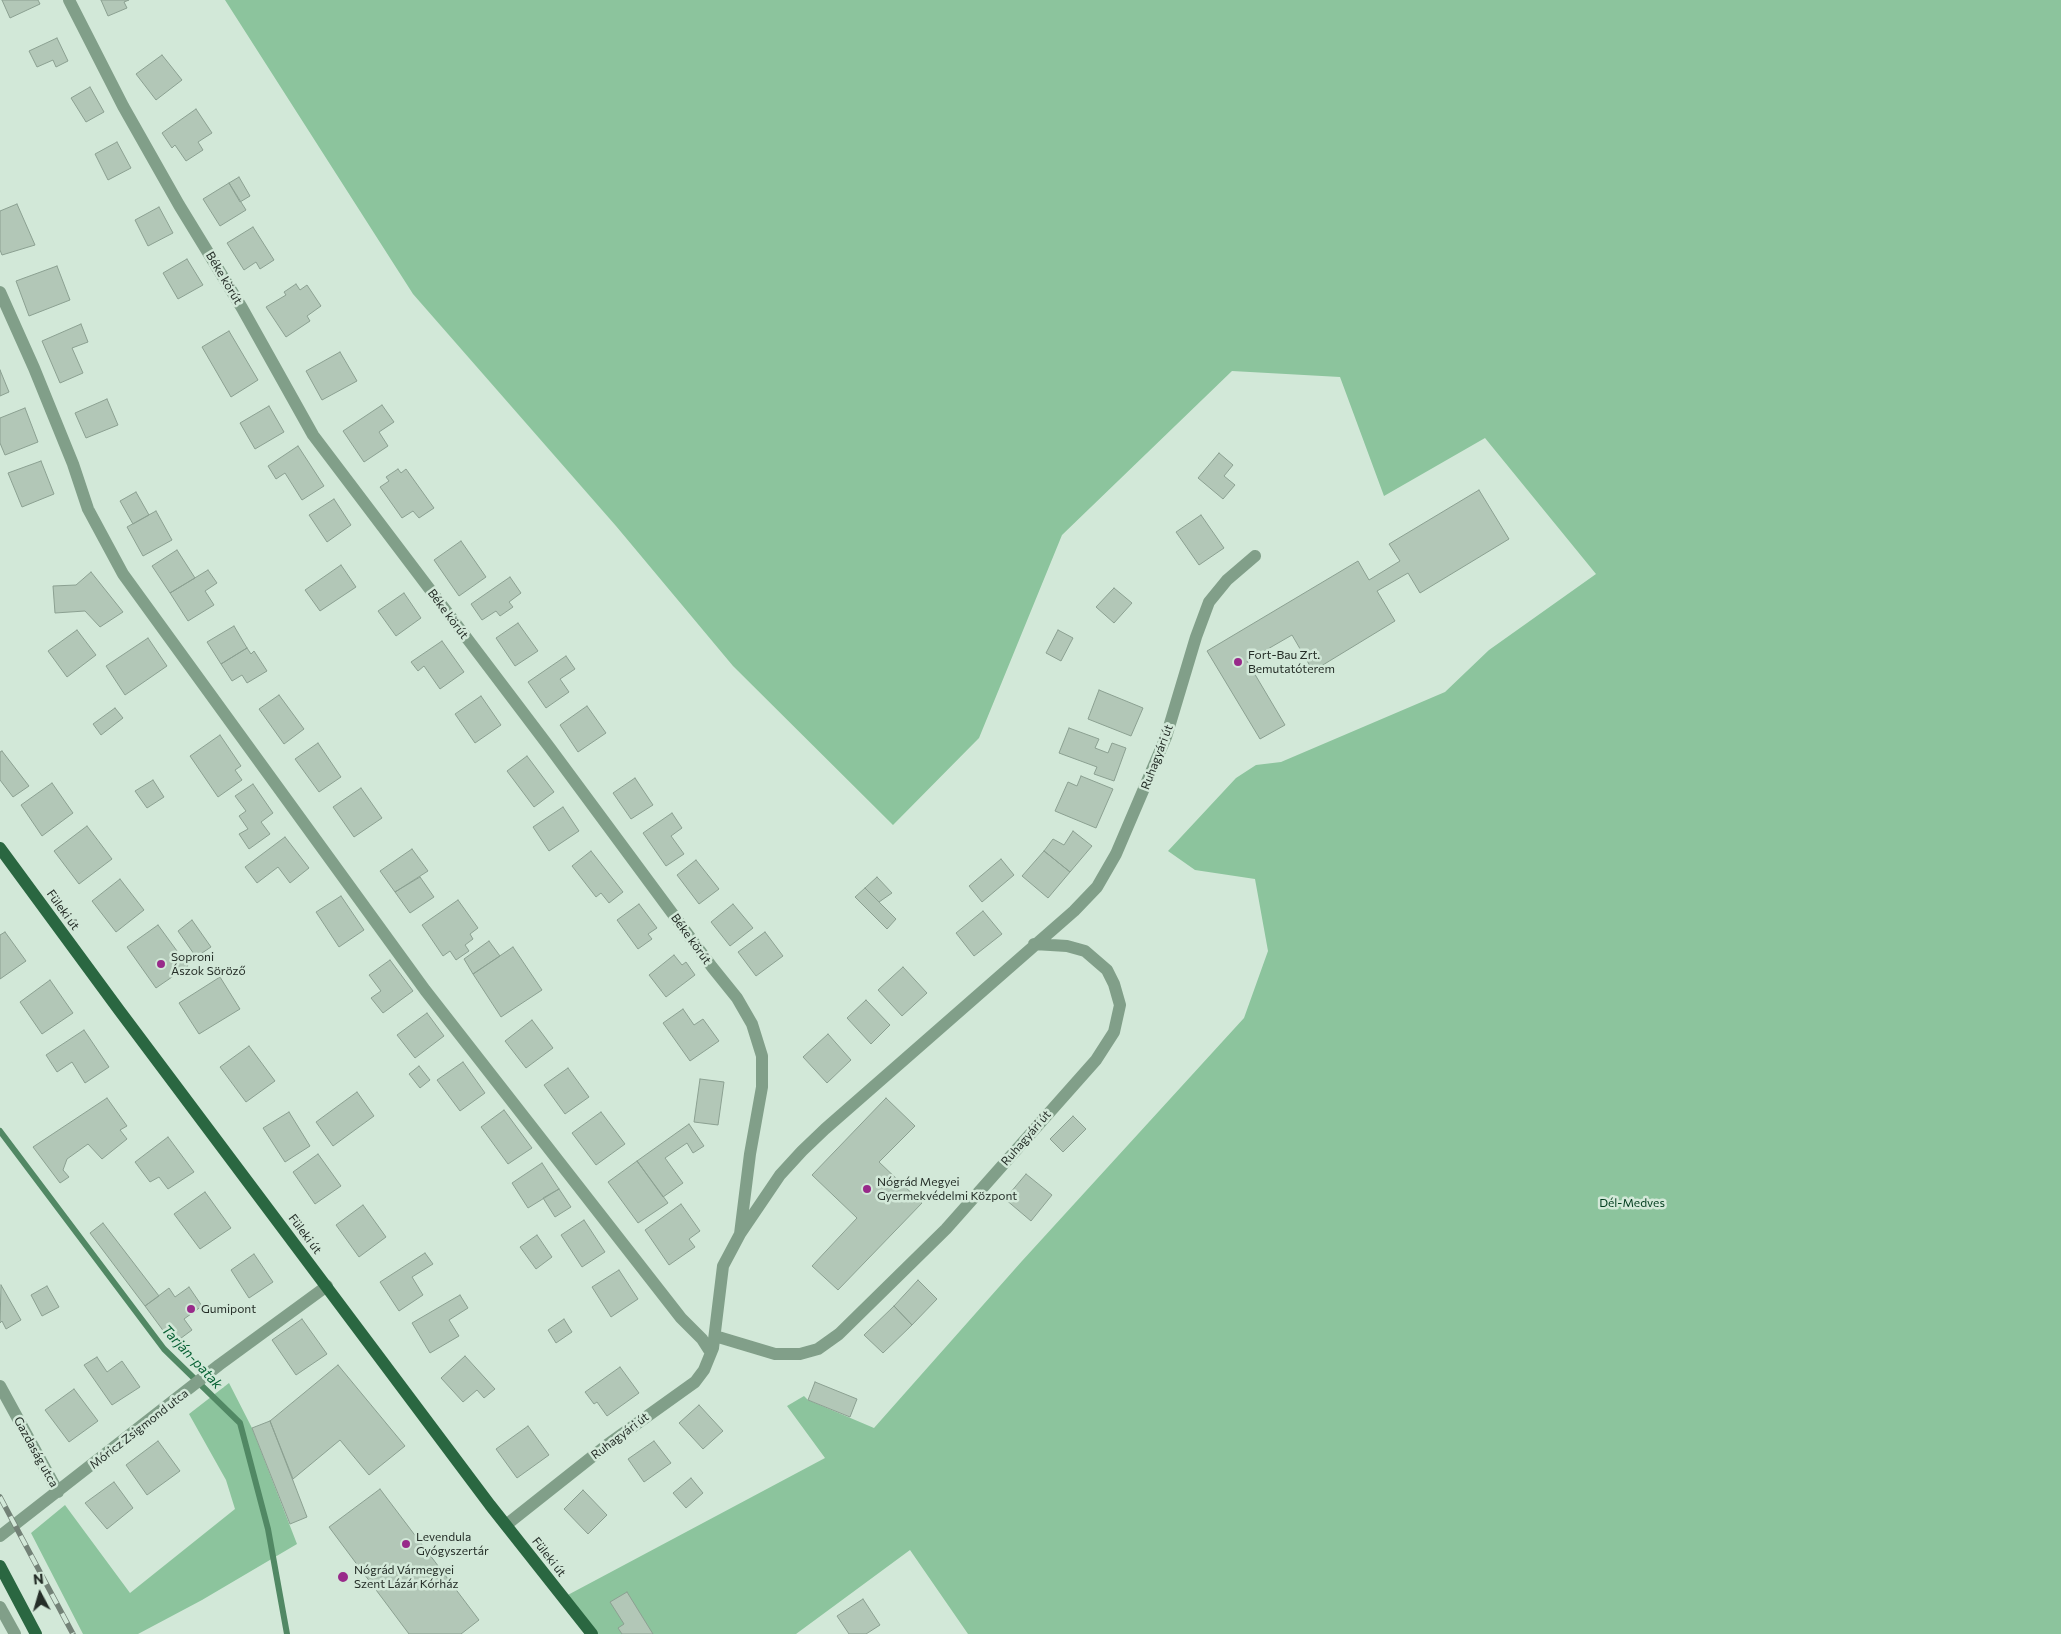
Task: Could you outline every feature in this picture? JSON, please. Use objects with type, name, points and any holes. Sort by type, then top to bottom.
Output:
[{"type":"main road","name":"Füleki út","points":[[0,848],[506,1525],[592,1634]]},
{"type":"main road","points":[[0,1566],[36,1634]]},
{"type":"street","name":"Béke körút","points":[[69,0],[128,114],[242,308],[313,435],[737,998],[752,1024],[762,1056],[762,1088],[750,1154],[740,1234]]},
{"type":"street","points":[[0,292],[74,464],[88,509],[123,574],[425,990],[676,1310],[702,1339],[711,1353]]},
{"type":"street","name":"Ruhagyári út","points":[[506,1525],[607,1445],[695,1382],[704,1370],[711,1353],[723,1266],[740,1234],[780,1175],[802,1151],[1034,944],[1074,911],[1097,887],[1116,854],[1166,737],[1203,616],[1210,602],[1227,580],[1255,556]]},
{"type":"street","name":"Ruhagyári út","points":[[714,1336],[775,1354],[800,1354],[818,1349],[839,1334],[946,1229],[1096,1060],[1114,1032],[1120,1005],[1114,984],[1107,970],[1085,951],[1067,946],[1034,944]]},
{"type":"street","name":"Móricz Zsigmond utca","points":[[0,1536],[219,1366],[327,1286]]},
{"type":"street","name":"Gazdaság utca","points":[[0,1386],[58,1492]]},
{"type":"street","points":[[0,1606],[15,1634]]},
{"type":"green space","name":"Dél-Medves","points":[[225,0],[2061,0],[2061,1634],[968,1634],[910,1550],[796,1634],[593,1634],[564,1597],[825,1458],[787,1406],[804,1396],[808,1400],[874,1428],[1022,1261],[1244,1018],[1268,951],[1255,879],[1195,870],[1168,851],[1236,778],[1256,765],[1281,762],[1445,692],[1489,650],[1596,574],[1485,438],[1384,496],[1340,377],[1232,371],[1062,535],[979,738],[893,825],[733,666],[616,526],[413,294]]},
{"type":"green space","points":[[229,1383],[252,1428],[297,1544],[202,1600],[138,1634],[83,1634],[31,1533],[65,1505],[130,1593],[235,1509],[226,1480],[189,1414]]},
{"type":"building","points":[[2,0],[38,0],[40,4],[10,18]]},
{"type":"building","points":[[101,0],[129,0],[124,2],[127,8],[108,16]]},
{"type":"building","points":[[57,38],[68,61],[56,67],[53,60],[37,67],[29,51]]},
{"type":"building","points":[[162,55],[182,80],[156,100],[136,74]]},
{"type":"building","points":[[90,87],[104,112],[86,122],[71,98]]},
{"type":"building","points":[[196,109],[212,133],[198,142],[203,150],[186,161],[175,145],[172,148],[162,133]]},
{"type":"building","points":[[117,142],[131,168],[108,180],[95,154]]},
{"type":"building","points":[[239,177],[250,196],[240,202],[229,183]]},
{"type":"building","points":[[229,183],[246,210],[220,226],[203,199]]},
{"type":"building","points":[[17,204],[35,245],[2,255],[0,250],[0,211]]},
{"type":"building","points":[[159,207],[173,233],[148,246],[135,220]]},
{"type":"building","points":[[253,227],[274,260],[260,269],[256,262],[244,270],[227,243]]},
{"type":"building","points":[[187,259],[203,285],[178,299],[163,273]]},
{"type":"building","points":[[57,266],[70,300],[29,316],[16,281]]},
{"type":"building","points":[[296,284],[300,290],[307,285],[321,306],[307,316],[310,321],[286,337],[266,307],[286,295],[284,292]]},
{"type":"building","points":[[81,324],[88,342],[72,348],[83,373],[60,383],[42,341]]},
{"type":"building","points":[[229,331],[258,380],[231,397],[202,347]]},
{"type":"building","points":[[340,352],[357,381],[322,400],[306,371]]},
{"type":"building","points":[[0,370],[9,392],[0,396]]},
{"type":"building","points":[[107,399],[118,425],[86,438],[75,413]]},
{"type":"building","points":[[382,405],[394,422],[379,432],[388,446],[364,462],[343,431]]},
{"type":"building","points":[[269,406],[284,432],[255,449],[240,423]]},
{"type":"building","points":[[25,408],[38,442],[5,455],[0,443],[0,418]]},
{"type":"building","points":[[298,446],[324,486],[302,500],[285,473],[276,479],[268,466]]},
{"type":"building","points":[[1219,453],[1233,465],[1224,476],[1235,485],[1223,499],[1198,478]]},
{"type":"building","points":[[41,461],[54,494],[22,507],[8,473]]},
{"type":"building","points":[[398,469],[401,473],[406,469],[434,508],[419,518],[413,511],[402,518],[380,487],[389,481],[386,477]]},
{"type":"building","points":[[1479,490],[1509,539],[1420,593],[1408,573],[1377,591],[1395,621],[1313,671],[1292,635],[1247,661],[1285,725],[1260,739],[1207,651],[1358,561],[1369,580],[1400,561],[1389,544]]},
{"type":"building","points":[[136,492],[149,515],[133,524],[120,501]]},
{"type":"building","points":[[334,499],[351,525],[327,542],[309,515]]},
{"type":"building","points":[[156,511],[172,540],[143,556],[127,527]]},
{"type":"building","points":[[1201,515],[1224,548],[1199,565],[1176,532]]},
{"type":"building","points":[[461,541],[486,577],[459,596],[434,560]]},
{"type":"building","points":[[177,550],[195,578],[170,593],[152,566]]},
{"type":"building","points":[[341,565],[356,587],[320,611],[305,590]]},
{"type":"building","points":[[208,570],[217,583],[205,591],[214,605],[188,621],[170,593]]},
{"type":"building","points":[[91,572],[123,612],[100,627],[85,611],[55,613],[53,586],[76,585]]},
{"type":"building","points":[[510,577],[521,593],[509,602],[513,607],[500,616],[496,611],[482,620],[471,604]]},
{"type":"building","points":[[1114,588],[1132,603],[1114,623],[1096,607]]},
{"type":"building","points":[[404,593],[421,618],[396,636],[378,611]]},
{"type":"building","points":[[518,623],[538,651],[515,666],[496,638]]},
{"type":"building","points":[[234,626],[247,648],[221,664],[207,642]]},
{"type":"building","points":[[77,630],[96,655],[67,677],[48,651]]},
{"type":"building","points":[[1058,630],[1073,638],[1061,661],[1046,653]]},
{"type":"building","points":[[148,638],[167,666],[125,695],[106,666]]},
{"type":"building","points":[[442,641],[464,672],[440,689],[424,666],[418,671],[411,662]]},
{"type":"building","points":[[247,648],[251,654],[254,651],[267,671],[247,683],[242,675],[232,681],[221,664]]},
{"type":"building","points":[[566,656],[575,669],[560,679],[569,692],[546,708],[528,682]]},
{"type":"building","points":[[1099,690],[1143,708],[1131,736],[1088,719]]},
{"type":"building","points":[[279,695],[304,729],[284,744],[259,709]]},
{"type":"building","points":[[481,696],[501,725],[475,743],[455,714]]},
{"type":"building","points":[[587,706],[606,733],[578,752],[560,725]]},
{"type":"building","points":[[115,708],[123,718],[101,735],[93,724]]},
{"type":"building","points":[[1069,728],[1099,739],[1095,748],[1108,753],[1112,743],[1126,748],[1114,781],[1094,774],[1097,767],[1059,753]]},
{"type":"building","points":[[220,735],[241,766],[235,770],[242,780],[218,797],[190,756]]},
{"type":"building","points":[[318,743],[341,777],[319,792],[295,759]]},
{"type":"building","points":[[2,751],[29,786],[13,797],[0,780],[0,752]]},
{"type":"building","points":[[527,756],[554,792],[534,807],[507,771]]},
{"type":"building","points":[[1081,776],[1113,789],[1096,828],[1055,811],[1068,782],[1077,786]]},
{"type":"building","points":[[635,778],[653,805],[631,819],[613,793]]},
{"type":"building","points":[[153,780],[164,797],[147,808],[135,791]]},
{"type":"building","points":[[52,783],[73,813],[42,836],[21,805]]},
{"type":"building","points":[[253,784],[273,813],[261,822],[270,834],[249,849],[239,834],[248,829],[239,816],[246,811],[235,796]]},
{"type":"building","points":[[361,788],[382,818],[354,837],[333,807]]},
{"type":"building","points":[[563,807],[579,831],[549,851],[533,827]]},
{"type":"building","points":[[672,813],[682,828],[671,836],[684,854],[666,866],[643,833]]},
{"type":"building","points":[[87,826],[112,859],[79,884],[54,851]]},
{"type":"building","points":[[1073,831],[1092,846],[1070,872],[1044,851],[1053,839],[1064,845]]},
{"type":"building","points":[[285,837],[309,868],[290,883],[278,867],[257,883],[245,867]]},
{"type":"building","points":[[412,849],[428,871],[395,892],[380,871]]},
{"type":"building","points":[[591,851],[623,892],[609,903],[601,893],[596,897],[572,866]]},
{"type":"building","points":[[1044,851],[1070,872],[1048,898],[1022,876]]},
{"type":"building","points":[[1001,859],[1014,875],[982,902],[969,886]]},
{"type":"building","points":[[696,860],[719,889],[699,904],[677,875]]},
{"type":"building","points":[[420,877],[434,897],[410,913],[395,892]]},
{"type":"building","points":[[877,877],[892,893],[879,902],[865,888]]},
{"type":"building","points":[[120,879],[144,910],[116,932],[92,901]]},
{"type":"building","points":[[865,888],[896,919],[887,929],[855,897]]},
{"type":"building","points":[[341,896],[364,930],[339,947],[316,912]]},
{"type":"building","points":[[458,900],[478,928],[470,934],[473,939],[465,945],[469,951],[456,960],[450,951],[443,956],[422,925]]},
{"type":"building","points":[[639,904],[657,928],[648,934],[652,939],[638,949],[617,920]]},
{"type":"building","points":[[733,904],[753,928],[730,946],[711,922]]},
{"type":"building","points":[[983,911],[1002,934],[974,956],[956,933]]},
{"type":"building","points":[[192,920],[211,947],[196,957],[178,931]]},
{"type":"building","points":[[158,925],[188,966],[156,988],[127,947]]},
{"type":"building","points":[[5,932],[26,961],[0,979],[0,935]]},
{"type":"building","points":[[765,932],[783,956],[756,976],[738,952]]},
{"type":"building","points":[[489,941],[500,956],[473,974],[464,959]]},
{"type":"building","points":[[513,947],[542,990],[501,1017],[473,974]]},
{"type":"building","points":[[674,955],[682,965],[686,962],[695,975],[666,997],[649,975]]},
{"type":"building","points":[[390,960],[413,991],[383,1013],[371,998],[381,991],[369,975]]},
{"type":"building","points":[[903,967],[927,993],[902,1016],[878,990]]},
{"type":"building","points":[[220,977],[240,1009],[199,1034],[179,1003]]},
{"type":"building","points":[[50,980],[73,1013],[42,1034],[20,1002]]},
{"type":"building","points":[[866,1000],[890,1025],[871,1044],[847,1018]]},
{"type":"building","points":[[683,1009],[694,1025],[703,1019],[719,1041],[690,1061],[663,1023]]},
{"type":"building","points":[[427,1013],[444,1036],[415,1058],[397,1035]]},
{"type":"building","points":[[532,1020],[553,1048],[526,1068],[505,1041]]},
{"type":"building","points":[[84,1030],[109,1067],[85,1083],[72,1062],[57,1072],[46,1055]]},
{"type":"building","points":[[828,1034],[851,1060],[827,1083],[803,1057]]},
{"type":"building","points":[[249,1046],[275,1081],[246,1102],[220,1067]]},
{"type":"building","points":[[463,1062],[485,1093],[460,1111],[437,1080]]},
{"type":"building","points":[[419,1066],[430,1080],[420,1088],[409,1074]]},
{"type":"building","points":[[568,1068],[589,1097],[565,1114],[544,1085]]},
{"type":"building","points":[[700,1079],[724,1082],[718,1125],[694,1122]]},
{"type":"building","points":[[357,1092],[374,1116],[333,1146],[316,1122]]},
{"type":"building","points":[[107,1098],[127,1126],[120,1130],[127,1139],[102,1159],[88,1144],[67,1159],[63,1170],[69,1177],[60,1183],[33,1147]]},
{"type":"building","name":"Nógrád Megyei Gyermekvédelmi Központ","points":[[886,1098],[915,1126],[879,1162],[922,1203],[838,1290],[812,1266],[857,1218],[812,1175]]},
{"type":"building","points":[[504,1110],[532,1148],[508,1164],[481,1127]]},
{"type":"building","points":[[289,1112],[310,1146],[285,1162],[263,1128]]},
{"type":"building","points":[[601,1112],[625,1144],[596,1165],[572,1133]]},
{"type":"building","points":[[1073,1116],[1086,1129],[1063,1152],[1050,1139]]},
{"type":"building","points":[[689,1124],[704,1146],[693,1153],[687,1143],[665,1158],[683,1183],[663,1197],[637,1161]]},
{"type":"building","points":[[168,1137],[194,1172],[168,1189],[159,1177],[150,1182],[135,1162]]},
{"type":"building","points":[[318,1154],[341,1186],[315,1204],[293,1172]]},
{"type":"building","points":[[637,1161],[668,1203],[638,1223],[608,1182]]},
{"type":"building","points":[[542,1163],[559,1189],[528,1208],[512,1183]]},
{"type":"building","points":[[1026,1174],[1052,1195],[1031,1221],[1005,1199]]},
{"type":"building","points":[[559,1189],[571,1207],[555,1217],[543,1198]]},
{"type":"building","points":[[205,1192],[231,1228],[200,1249],[174,1214]]},
{"type":"building","points":[[681,1204],[700,1231],[689,1239],[695,1247],[669,1265],[645,1230]]},
{"type":"building","points":[[363,1205],[386,1237],[359,1257],[336,1225]]},
{"type":"building","points":[[584,1220],[605,1252],[582,1267],[561,1235]]},
{"type":"building","points":[[103,1223],[159,1296],[145,1306],[90,1233]]},
{"type":"building","points":[[537,1235],[552,1257],[536,1269],[520,1247]]},
{"type":"building","points":[[425,1253],[433,1264],[412,1277],[423,1295],[399,1311],[380,1282]]},
{"type":"building","points":[[254,1254],[273,1282],[249,1298],[231,1270]]},
{"type":"building","points":[[619,1270],[638,1299],[611,1317],[592,1287]]},
{"type":"building","points":[[918,1280],[937,1299],[912,1325],[894,1306]]},
{"type":"building","points":[[1,1285],[21,1320],[6,1329],[2,1321],[0,1323]]},
{"type":"building","points":[[47,1286],[59,1307],[42,1316],[31,1295]]},
{"type":"building","points":[[189,1287],[202,1306],[184,1319],[192,1330],[173,1344],[145,1306],[169,1288],[175,1297]]},
{"type":"building","points":[[460,1295],[468,1308],[449,1320],[459,1336],[430,1353],[412,1323]]},
{"type":"building","points":[[894,1306],[912,1325],[883,1353],[864,1335]]},
{"type":"building","points":[[302,1319],[327,1354],[296,1375],[272,1340]]},
{"type":"building","points":[[564,1319],[572,1332],[556,1343],[548,1330]]},
{"type":"building","points":[[465,1356],[495,1389],[484,1398],[477,1390],[463,1402],[441,1378]]},
{"type":"building","points":[[97,1357],[107,1372],[122,1361],[140,1387],[112,1405],[84,1365]]},
{"type":"building","points":[[338,1365],[405,1446],[369,1475],[340,1440],[293,1479],[270,1421]]},
{"type":"building","points":[[620,1367],[639,1393],[607,1416],[597,1402],[594,1404],[585,1392]]},
{"type":"building","points":[[815,1382],[857,1399],[850,1417],[808,1400]]},
{"type":"building","points":[[74,1389],[98,1421],[69,1442],[45,1410]]},
{"type":"building","points":[[699,1405],[723,1431],[703,1449],[679,1423]]},
{"type":"building","points":[[270,1421],[307,1517],[290,1524],[252,1428]]},
{"type":"building","points":[[528,1426],[549,1455],[517,1478],[496,1449]]},
{"type":"building","points":[[158,1441],[180,1471],[147,1495],[126,1465]]},
{"type":"building","points":[[654,1441],[671,1463],[644,1482],[628,1459]]},
{"type":"building","points":[[691,1478],[703,1493],[686,1508],[673,1493]]},
{"type":"building","points":[[114,1482],[133,1508],[107,1529],[85,1503]]},
{"type":"building","points":[[380,1489],[479,1620],[461,1634],[409,1634],[329,1527]]},
{"type":"building","points":[[583,1490],[607,1515],[588,1534],[564,1509]]},
{"type":"building","points":[[627,1592],[653,1634],[622,1634],[618,1628],[624,1624],[610,1602]]},
{"type":"building","points":[[863,1599],[880,1625],[866,1634],[849,1634],[837,1616]]},
{"type":"waterway","name":"Tarján-patak","points":[[0,1131],[164,1349],[240,1423],[268,1529],[287,1634]]},
{"type":"railway","points":[[0,1497],[73,1634]]},
{"type":"place","name":"Fort-Bau Zrt. Bemutatóterem","points":[[1238,662]]},
{"type":"place","name":"Soproni Ászok Söröző","points":[[161,964]]},
{"type":"place","name":"Nógrád Megyei Gyermekvédelmi Központ","points":[[867,1189]]},
{"type":"place","name":"Gumipont","points":[[191,1309]]},
{"type":"place","name":"Levendula Gyógyszertár","points":[[406,1544]]},
{"type":"place","name":"Nógrád Vármegyei Szent Lázár Kórház","points":[[343,1577]]}]
